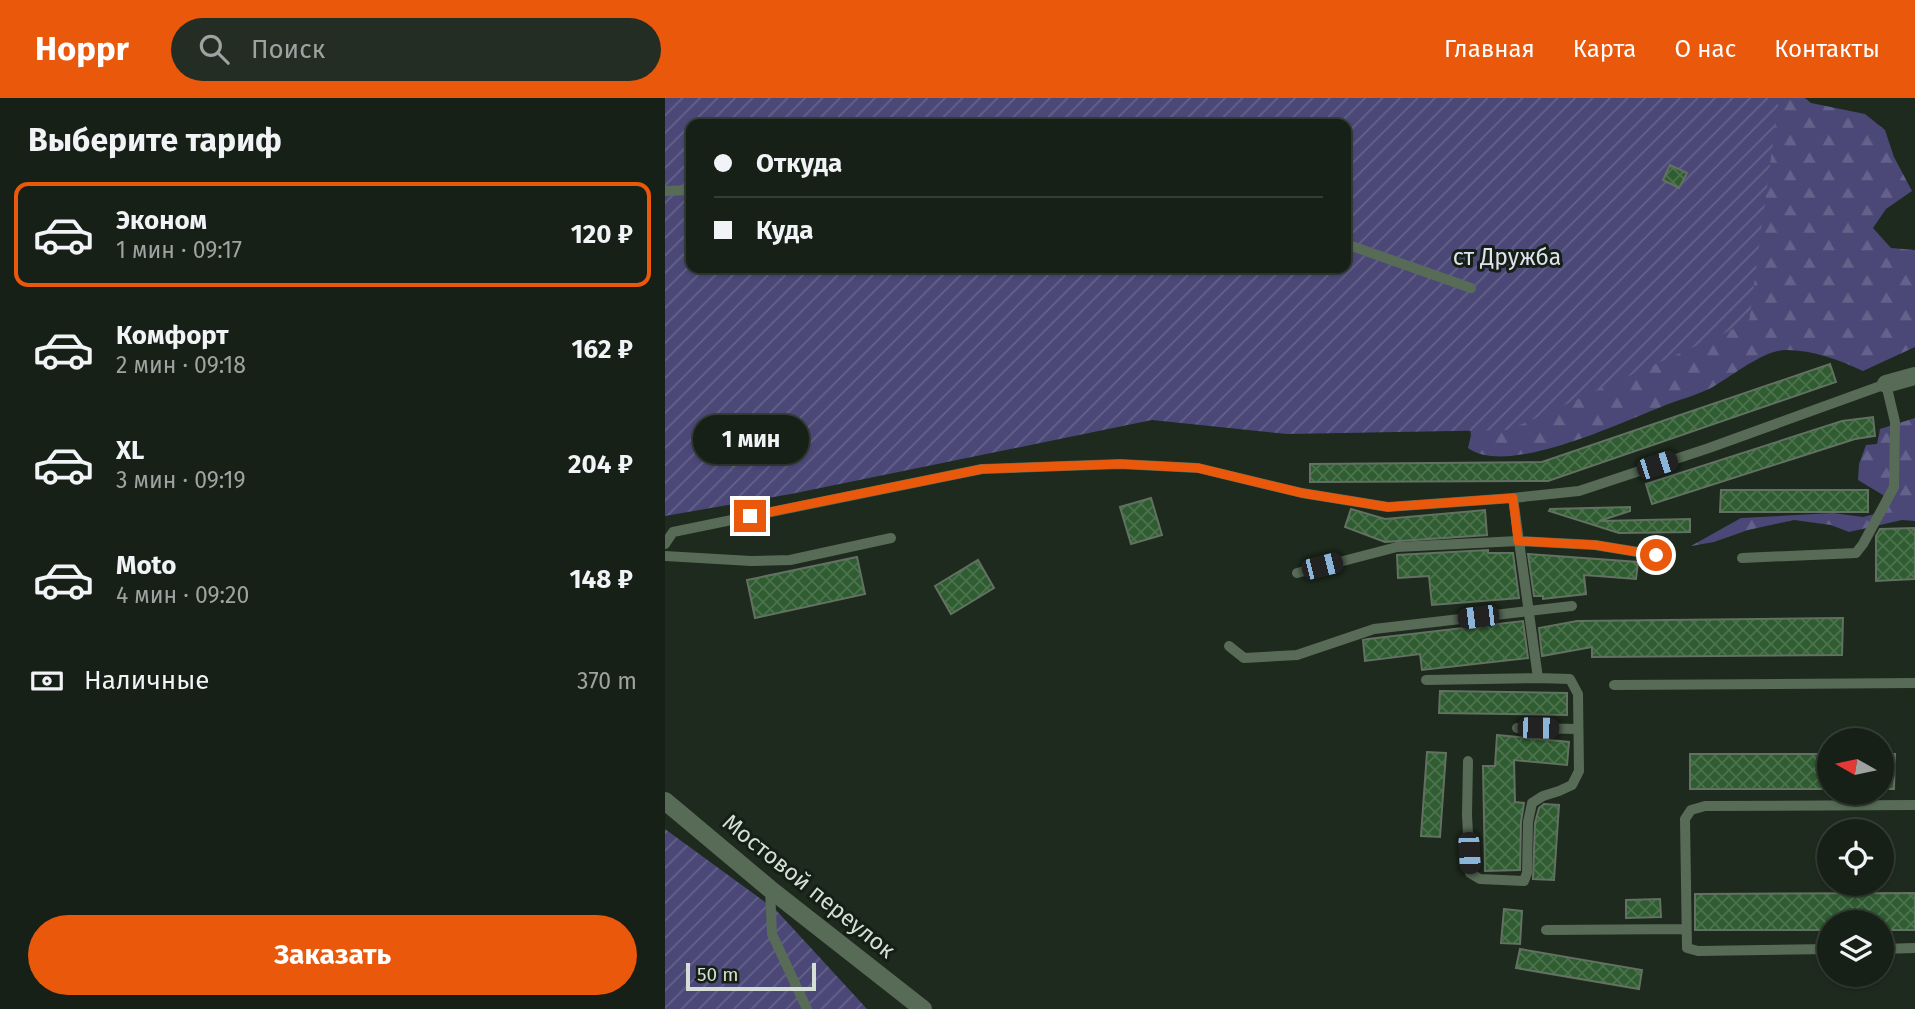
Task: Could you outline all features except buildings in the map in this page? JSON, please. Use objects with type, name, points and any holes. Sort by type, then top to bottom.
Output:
[{"type":"street","points":[[1886,384],[1915,376]]},
{"type":"street","name":"Мостовой переулок","points":[[665,801],[770,889],[923,1009]]},
{"type":"lane","points":[[665,191],[686,190]]},
{"type":"lane","points":[[1351,246],[1471,288]]},
{"type":"lane","points":[[665,544],[669,529],[982,469],[1120,464],[1198,468],[1302,493],[1388,507],[1579,491],[1709,448],[1886,384],[1895,422],[1894,487],[1856,553],[1742,558]]},
{"type":"lane","points":[[1513,498],[1538,678]]},
{"type":"lane","points":[[665,556],[751,561],[790,560],[891,538]]},
{"type":"lane","points":[[1297,573],[1397,547],[1518,541],[1595,545],[1656,555]]},
{"type":"lane","points":[[1229,646],[1244,658],[1297,656],[1374,629],[1573,606]]},
{"type":"lane","points":[[1426,680],[1570,679],[1578,694],[1579,771],[1572,785],[1532,803],[1528,822],[1527,873],[1524,881],[1480,879],[1470,873],[1468,761]]},
{"type":"lane","points":[[1614,685],[1915,683]]},
{"type":"lane","points":[[1517,728],[1578,729]]},
{"type":"lane","points":[[1817,950],[1698,951],[1687,948],[1685,819],[1691,810],[1705,806],[1915,805]]},
{"type":"lane","points":[[770,889],[772,934],[807,1009]]},
{"type":"lane","points":[[1546,930],[1686,929]]},
{"type":"lane","points":[[1894,949],[1915,948]]},
{"type":"green space","name":"ст Дружба","points":[[665,98],[1779,98],[1749,322],[1509,430],[1287,434],[1152,420],[791,494],[665,516]]},
{"type":"green space","points":[[1709,98],[1805,98],[1811,103],[1865,114],[1885,130],[1894,157],[1912,191],[1886,209],[1873,228],[1891,248],[1915,250],[1915,347],[1863,371],[1816,354],[1796,350],[1777,351],[1757,359],[1705,391],[1564,444],[1509,456],[1486,455],[1468,448],[1471,435],[1467,409]]},
{"type":"green space","points":[[1915,418],[1915,521],[1902,520],[1849,532],[1831,525],[1794,520],[1691,546],[1741,518],[1833,513],[1863,517],[1887,511],[1883,495],[1858,480],[1859,464],[1866,445],[1877,444],[1880,429]]},
{"type":"green space","points":[[665,829],[776,910],[867,1009],[665,1009]]},
{"type":"route","points":[[750,516],[982,469],[1120,464],[1198,468],[1302,493],[1388,507],[1513,498],[1518,541],[1595,545],[1656,555]]}]
